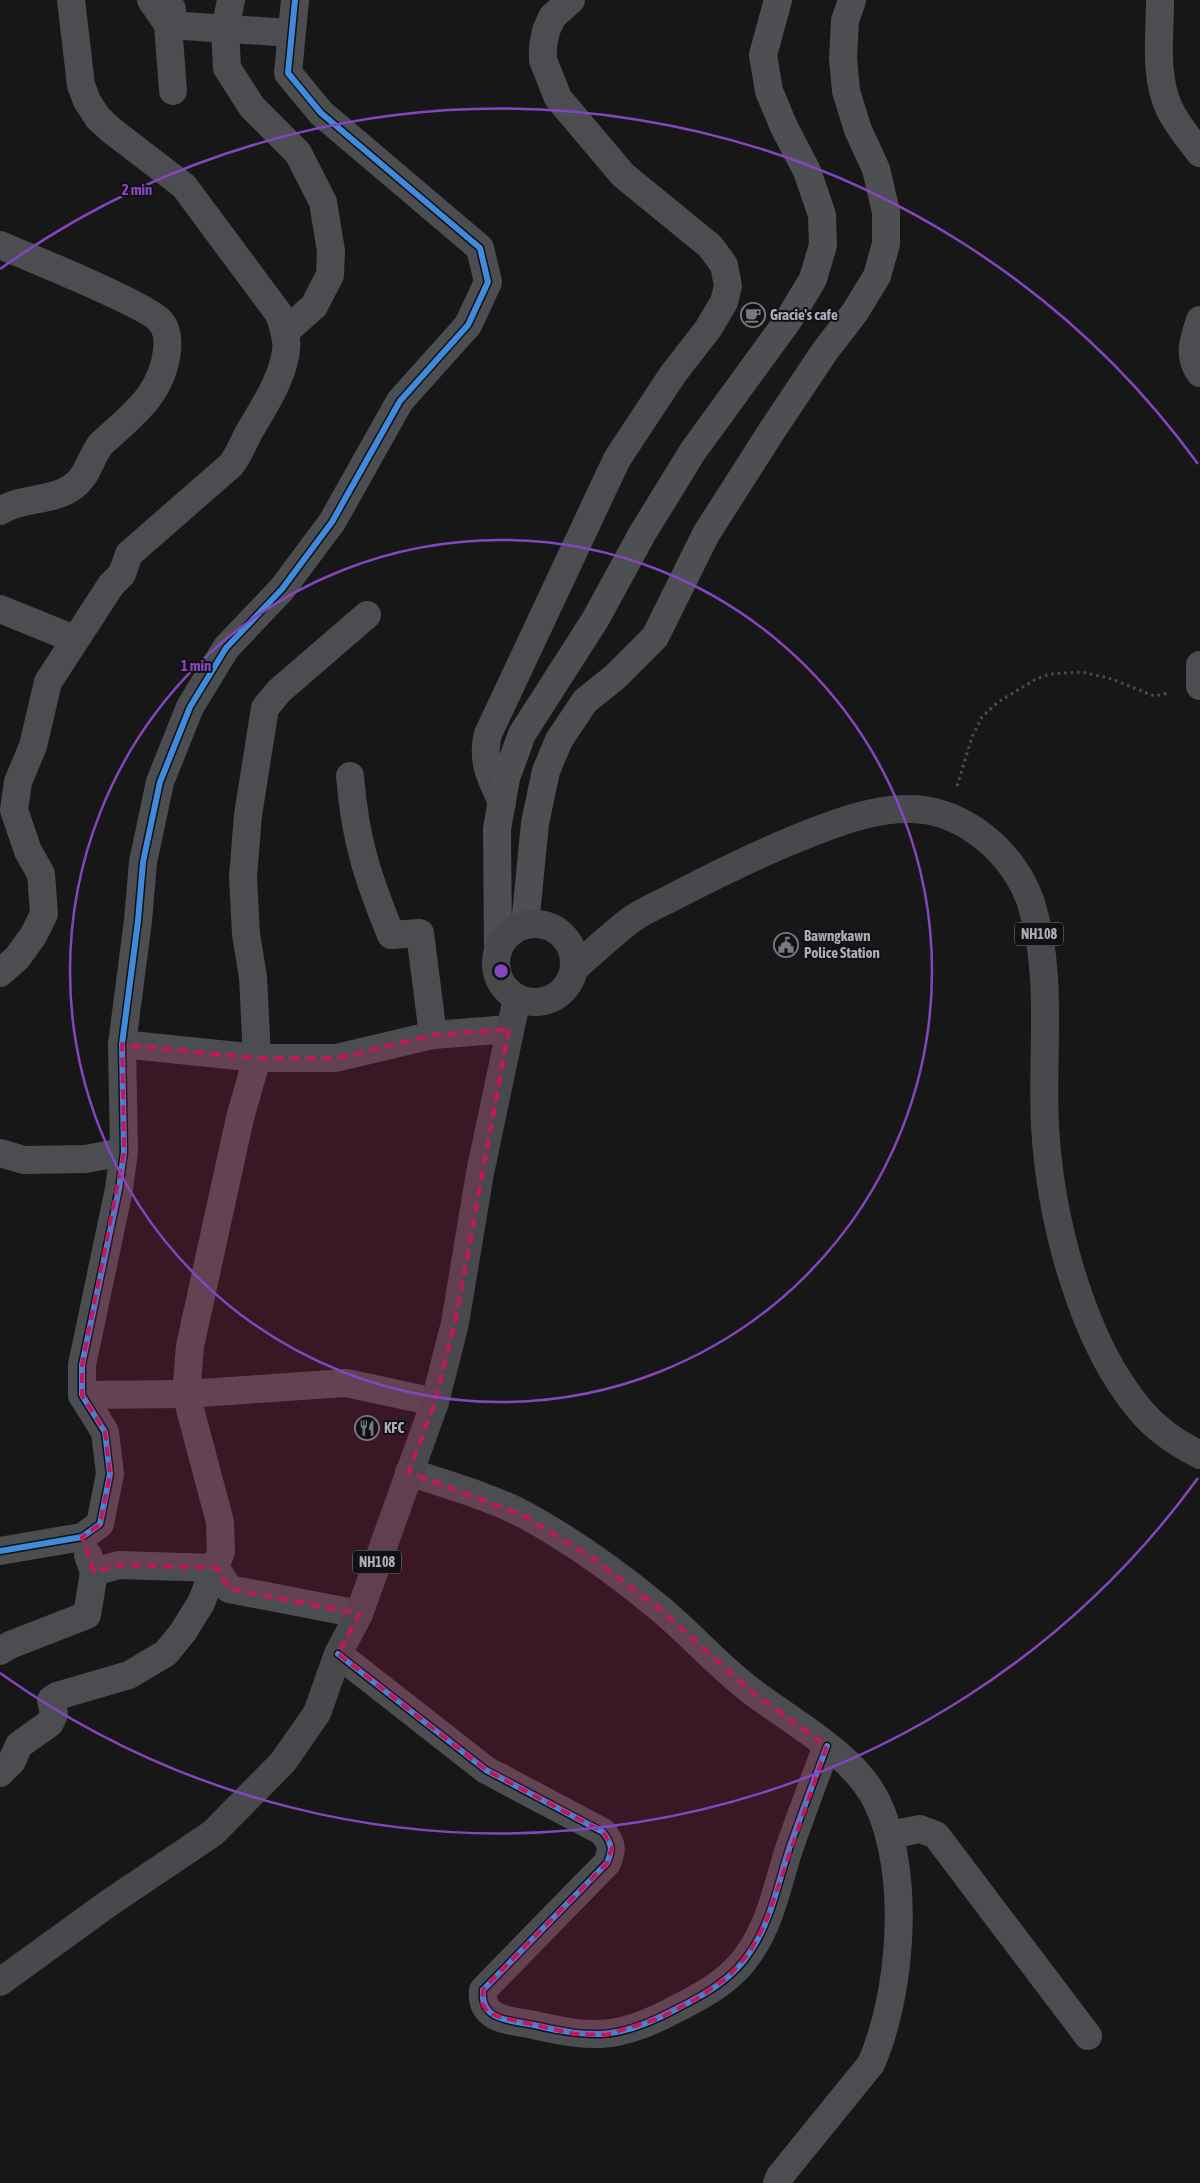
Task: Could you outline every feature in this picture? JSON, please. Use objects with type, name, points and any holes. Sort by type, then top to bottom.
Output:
[{"type":"highway","name":"NH108","points":[[0,1982],[109,1903],[213,1832],[283,1762],[317,1713],[338,1654],[360,1614],[435,1402],[455,1323],[480,1173],[517,998],[536,1003],[554,998],[568,985],[575,968],[633,919],[736,864],[853,817],[908,808],[943,815],[975,829],[998,848],[1017,874],[1030,901],[1040,936],[1044,976],[1045,1126],[1056,1205],[1072,1272],[1091,1327],[1119,1382],[1141,1412],[1162,1431],[1200,1455]]},
{"type":"highway","points":[[517,998],[503,986],[496,969],[498,950],[509,934],[525,925],[544,925],[561,934],[572,949],[575,968]]},
{"type":"main road","points":[[498,950],[497,830],[506,778],[522,734],[595,620],[642,534],[693,451],[789,319],[813,279],[823,245],[822,216],[807,171],[768,91],[764,55],[778,0]]},
{"type":"main road","points":[[525,925],[535,823],[546,771],[559,740],[585,701],[615,677],[655,637],[706,534],[771,432],[825,351],[855,312],[877,276],[886,244],[886,212],[876,169],[858,130],[846,91],[843,58],[845,21],[852,0]]},
{"type":"street","points":[[0,973],[17,958],[33,936],[44,914],[41,874],[28,851],[14,810],[18,782],[32,746],[48,682],[110,585],[122,574],[129,554],[231,465],[240,453],[246,436],[266,405],[287,351],[286,332],[280,314],[184,186],[111,130],[98,118],[86,101],[81,85],[71,0]]},
{"type":"street","points":[[151,0],[171,13],[225,29],[291,33]]},
{"type":"street","points":[[231,0],[225,29],[227,68],[252,107],[298,153],[323,202],[331,251],[330,275],[314,306],[286,332]]},
{"type":"street","points":[[0,1551],[82,1537],[100,1524],[110,1474],[106,1432],[82,1395],[82,1365],[119,1189],[124,1152],[122,1044],[138,921],[143,862],[160,782],[190,707],[226,648],[282,589],[332,522],[400,401],[468,325],[488,282],[480,248],[321,113],[288,73],[295,0]]},
{"type":"street","points":[[502,802],[484,761],[485,746],[492,726],[618,459],[673,374],[708,329],[724,302],[728,286],[724,265],[710,246],[623,176],[558,98],[543,60],[543,46],[546,30],[552,17],[571,0]]},
{"type":"street","points":[[1160,0],[1160,52],[1163,90],[1178,125],[1200,153]]},
{"type":"street","points":[[171,13],[173,91]]},
{"type":"street","points":[[0,245],[138,306],[161,320],[167,332],[168,344],[165,365],[158,384],[139,408],[100,445],[89,470],[73,486],[60,494],[9,506],[0,512]]},
{"type":"street","points":[[1200,320],[1192,345],[1192,354],[1200,373]]},
{"type":"street","points":[[0,609],[74,639]]},
{"type":"street","points":[[0,1773],[12,1761],[19,1745],[50,1723],[54,1714],[51,1700],[57,1696],[129,1675],[166,1653],[183,1632],[201,1603],[216,1568],[221,1552],[220,1522],[186,1394],[192,1337],[240,1118],[257,1058],[253,976],[246,934],[243,877],[248,815],[264,713],[268,702],[279,691],[367,615]]},
{"type":"street","points":[[350,776],[359,845],[369,881],[391,934],[420,934],[433,1035]]},
{"type":"street","points":[[122,1044],[257,1058],[336,1058],[433,1035],[509,1029]]},
{"type":"street","points":[[0,1153],[24,1160],[85,1159],[124,1152]]},
{"type":"street","points":[[82,1395],[186,1394],[346,1383],[435,1402]]},
{"type":"street","points":[[409,1472],[523,1514],[593,1558],[658,1607],[749,1689],[827,1746],[860,1778],[876,1800],[890,1835],[897,1866],[898,1930],[888,2007],[880,2043],[871,2064],[780,2176],[778,2183]]},
{"type":"street","points":[[0,1651],[10,1645],[87,1615],[94,1572],[82,1537]]},
{"type":"street","points":[[94,1572],[119,1565],[216,1568]]},
{"type":"street","points":[[216,1568],[229,1589],[360,1614]]},
{"type":"street","points":[[338,1654],[486,1770],[603,1832],[610,1842],[612,1851],[607,1863],[483,1990],[482,2003],[487,2012],[499,2017],[575,2034],[606,2035],[628,2030],[660,2018],[698,1998],[727,1978],[750,1952],[766,1922],[827,1746]]},
{"type":"street","points":[[890,1835],[920,1829],[936,1835],[1088,2036]]},
{"type":"path","points":[[950,818],[959,773],[972,737],[982,717],[998,702],[1036,679],[1050,674],[1082,672],[1112,679],[1154,696],[1185,687],[1200,674]]},
{"type":"highlighted area","points":[[509,1029],[455,1323],[435,1402],[409,1472],[523,1515],[593,1558],[658,1607],[749,1689],[827,1746],[766,1922],[750,1952],[727,1978],[698,1998],[660,2018],[606,2035],[575,2034],[499,2017],[487,2012],[482,2003],[483,1990],[607,1863],[612,1847],[603,1832],[486,1770],[338,1654],[359,1614],[229,1589],[216,1568],[119,1565],[94,1572],[82,1537],[100,1524],[110,1474],[105,1432],[82,1395],[82,1365],[124,1152],[122,1044],[257,1058],[336,1058],[433,1035]]},
{"type":"cycle path","points":[[0,1551],[82,1537],[100,1524],[110,1474],[105,1432],[82,1395],[82,1365],[119,1189],[124,1152],[122,1044],[138,921],[143,862],[160,782],[190,707],[226,648],[282,589],[332,522],[400,401],[468,325],[488,282],[480,248],[321,113],[288,73],[295,0]]},
{"type":"cycle path","points":[[338,1654],[486,1770],[603,1832],[608,1840],[611,1850],[607,1863],[483,1990],[483,2000],[486,2008],[498,2017],[555,2030],[574,2033],[606,2034],[639,2026],[697,1998],[726,1978],[743,1962],[757,1940],[769,1915],[789,1849],[827,1746]]},
{"type":"place","name":"Gracie's cafe","points":[[753,315]]},
{"type":"place","name":"Bawngkawn Police Station","points":[[786,945]]},
{"type":"place","name":"KFC","points":[[367,1428]]}]
